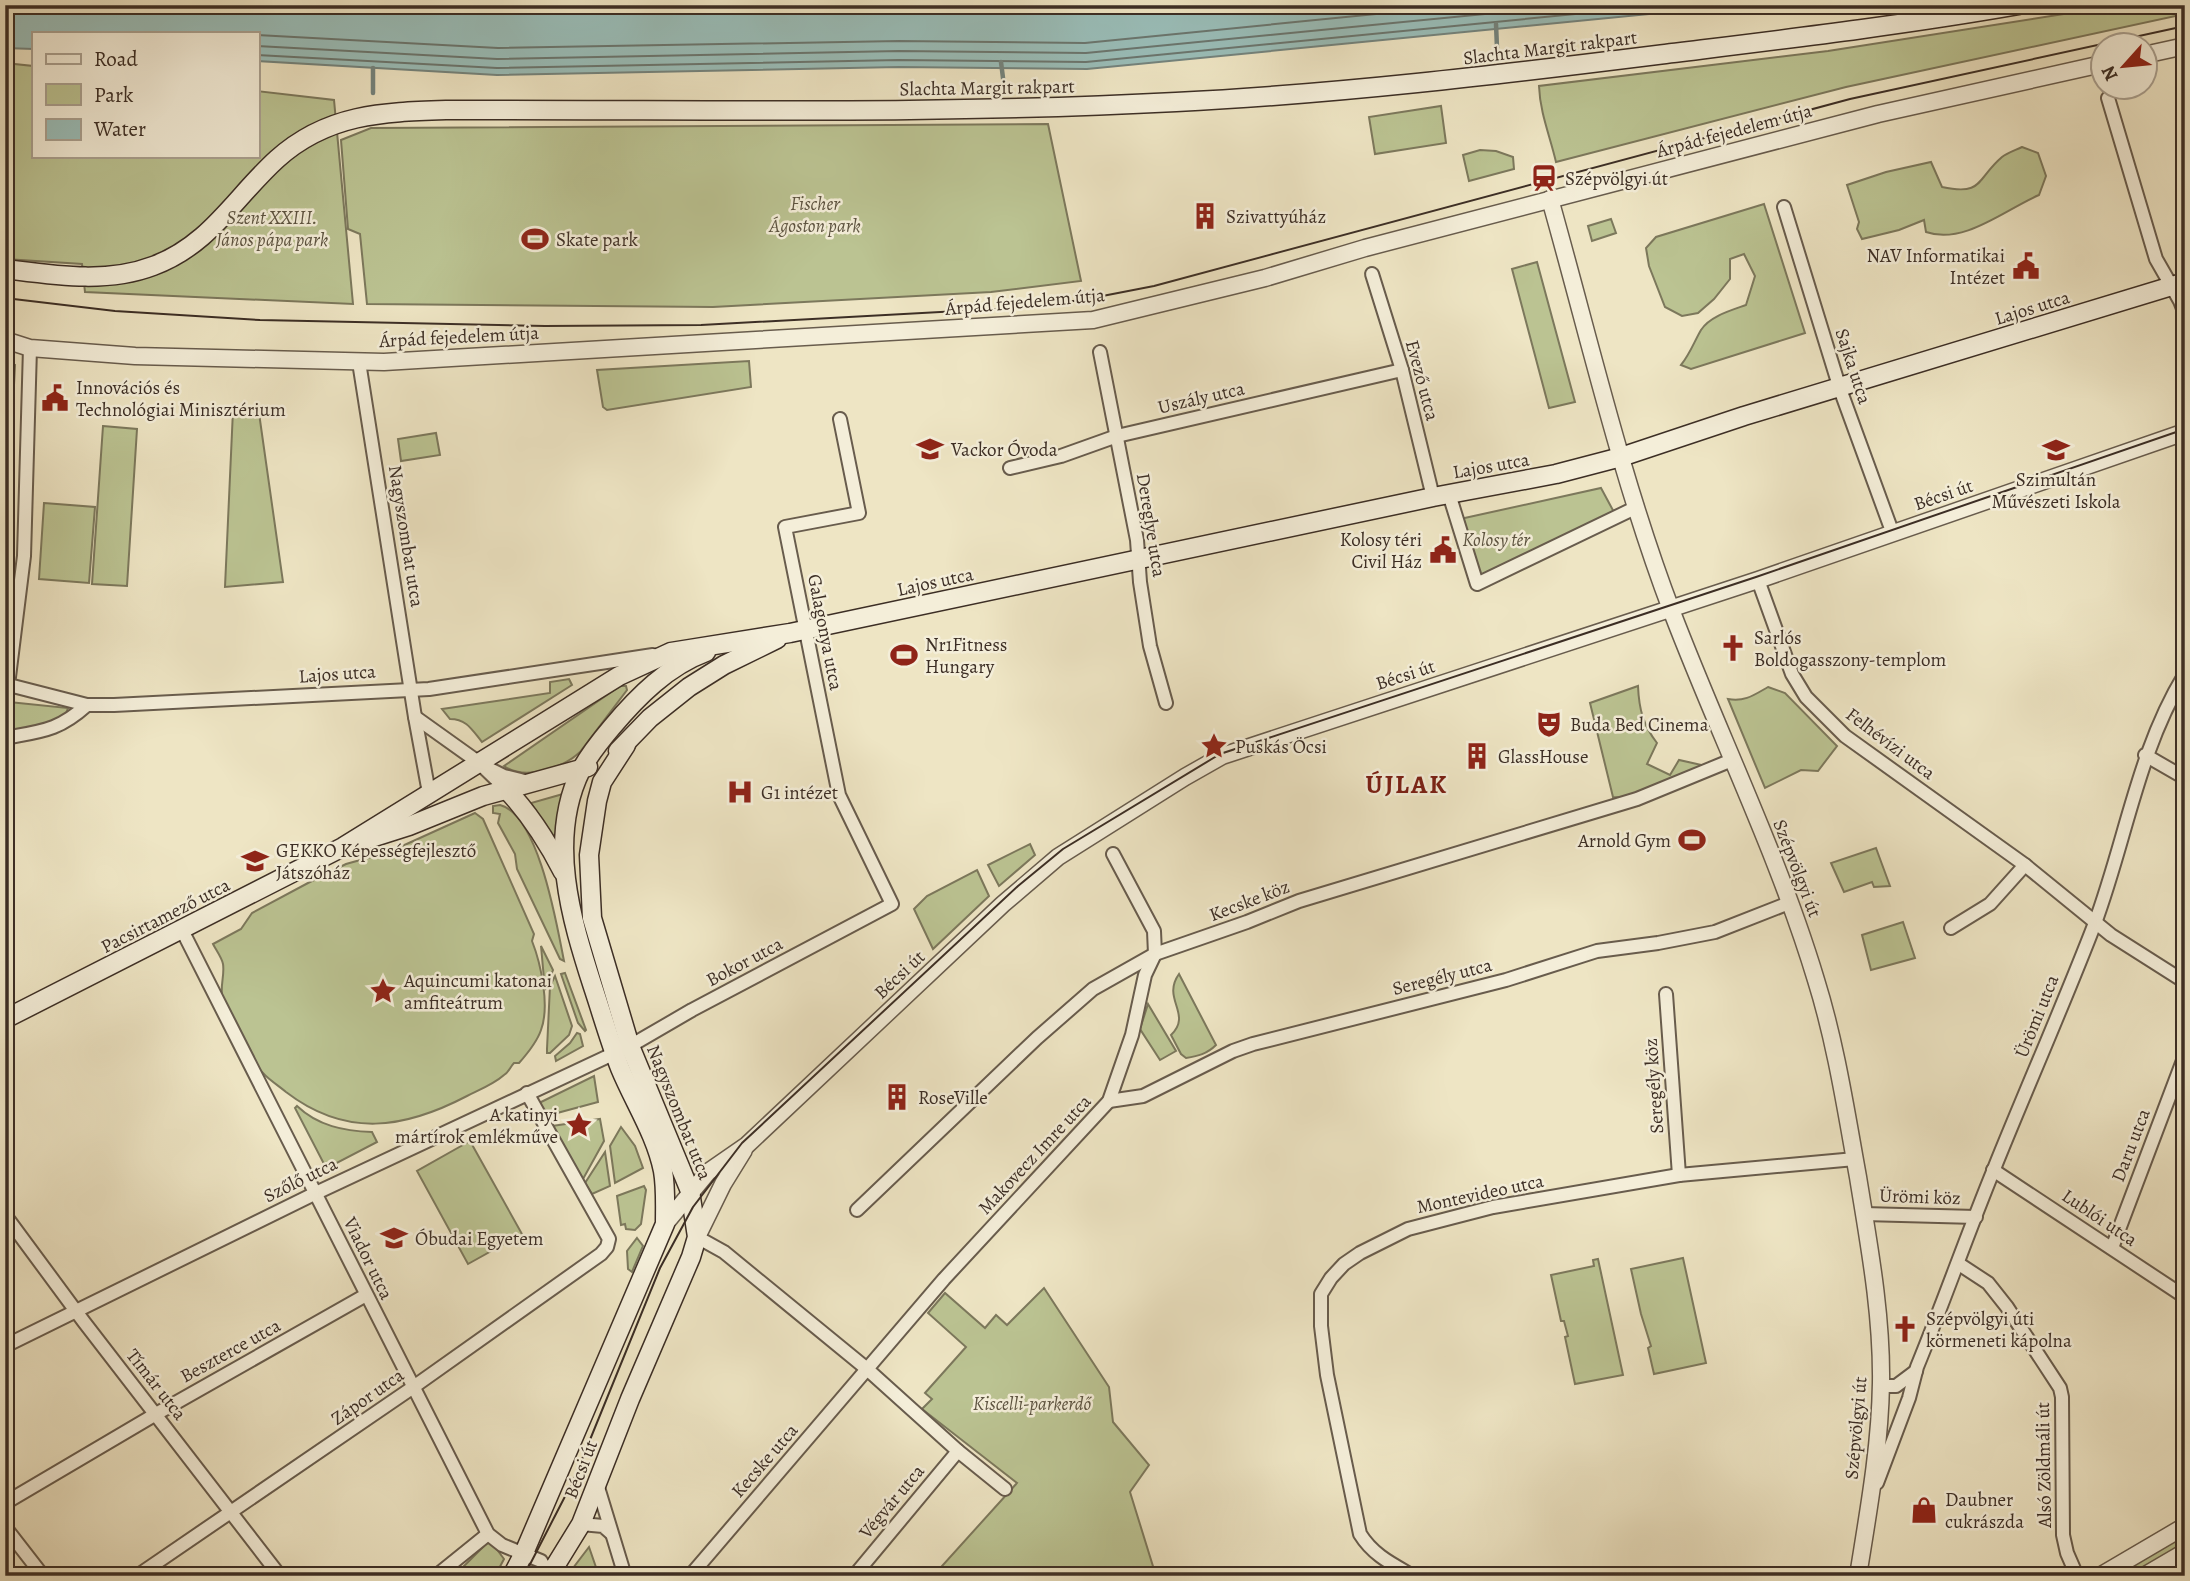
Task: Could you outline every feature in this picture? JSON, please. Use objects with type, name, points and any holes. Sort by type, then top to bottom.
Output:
[{"type":"main road","name":"Slachta Margit rakpart","points":[[5,269],[70,276],[102,276],[151,268],[193,244],[225,218],[276,160],[301,141],[354,118],[383,112],[907,110],[1194,101],[1398,86],[1549,69],[1920,22],[2019,5]]},
{"type":"main road","name":"Lajos utca","points":[[619,676],[671,652],[798,631],[1441,495],[1556,474],[1621,457],[1744,416],[1840,389],[2178,284]]},
{"type":"main road","name":"Lajos utca","points":[[626,745],[650,718],[689,687],[724,665],[798,631]]},
{"type":"main road","name":"Nagyszombat utca","points":[[665,1224],[665,1193],[660,1159],[623,1050],[585,959],[565,877],[564,829],[582,769],[629,706],[654,683],[696,656],[736,641]]},
{"type":"main road","name":"Pacsirtamező utca","points":[[5,1020],[343,847],[619,676]]},
{"type":"main road","name":"Nagyszombat utca","points":[[626,745],[602,782],[589,855],[592,918],[623,1050],[681,1165],[690,1191],[697,1237]]},
{"type":"main road","name":"Pacsirtamező utca","points":[[343,847],[409,826],[474,799],[598,764],[626,745]]},
{"type":"main road","name":"Nagyszombat utca","points":[[506,789],[533,819],[565,877]]},
{"type":"main road","name":"Bécsi út","points":[[512,1576],[665,1224]]},
{"type":"main road","name":"Bécsi út","points":[[549,1576],[581,1524],[697,1237]]},
{"type":"street","points":[[2158,52],[2185,46]]},
{"type":"street","name":"Árpád fejedelem útja","points":[[5,340],[30,348],[176,357],[384,362],[1093,320],[1265,278],[1365,248],[1878,114],[2088,67]]},
{"type":"street","points":[[2109,102],[2156,259],[2178,284],[2185,314]]},
{"type":"street","name":"Szépvölgyi út","points":[[1550,199],[1621,457],[1671,609],[1789,903],[1816,978],[1834,1040],[1878,1310],[1881,1386],[1870,1503],[1858,1576]]},
{"type":"street","name":"Sajka utca","points":[[1784,207],[1840,389],[1893,534]]},
{"type":"street","name":"Evező utca","points":[[1373,274],[1441,495]]},
{"type":"street","points":[[7,685],[24,556],[30,348]]},
{"type":"street","name":"Dereglye utca","points":[[1100,352],[1139,560],[1150,646],[1166,703]]},
{"type":"street","name":"Nagyszombat utca","points":[[359,362],[429,793]]},
{"type":"street","name":"Uszály utca","points":[[1010,468],[1061,456],[1117,436],[1402,370]]},
{"type":"street","name":"Galagonya utca","points":[[840,419],[859,513],[785,527],[798,631],[839,795],[892,904]]},
{"type":"street","name":"Bécsi út","points":[[665,1224],[708,1172],[747,1144],[1003,904],[1058,857],[1185,776],[1222,756],[1758,580],[2185,432]]},
{"type":"street","points":[[1441,495],[1477,584],[1637,507]]},
{"type":"street","name":"Felhévízi utca","points":[[1758,580],[1792,674],[1806,697],[1845,736],[2025,865],[2111,935],[2185,982]]},
{"type":"street","name":"Lajos utca","points":[[7,685],[87,705],[142,704],[411,690],[515,677],[671,652]]},
{"type":"street","name":"Ürömi utca","points":[[1870,1503],[1909,1398],[1916,1371],[1993,1170],[2095,922],[2124,835],[2146,755],[2168,702],[2185,674]]},
{"type":"street","points":[[5,738],[47,730],[69,721],[87,705]]},
{"type":"street","name":"Nagyszombat utca","points":[[415,717],[478,762],[504,776],[531,783]]},
{"type":"street","points":[[2146,755],[2185,778]]},
{"type":"street","name":"Kecske köz","points":[[857,1210],[1037,1038],[1093,989],[1155,954],[1299,901],[1637,799],[1732,760]]},
{"type":"street","name":"Nagyszombat utca","points":[[478,762],[506,789]]},
{"type":"street","points":[[1113,854],[1154,931],[1155,954]]},
{"type":"street","points":[[1951,928],[1990,904],[2025,865]]},
{"type":"street","name":"Seregély utca","points":[[1109,1101],[1143,1096],[1233,1051],[1253,1044],[1506,979],[1597,951],[1715,932],[1789,903]]},
{"type":"street","name":"Bokor utca","points":[[623,1050],[692,1010],[892,904]]},
{"type":"street","name":"Viador utca","points":[[182,930],[488,1534]]},
{"type":"street","name":"Makovecz Imre utca","points":[[867,1369],[944,1279],[1109,1101],[1132,1035],[1145,975],[1155,954]]},
{"type":"street","name":"Seregély köz","points":[[1666,993],[1679,1175]]},
{"type":"street","name":"Szőlő utca","points":[[5,1346],[316,1193],[623,1050]]},
{"type":"street","name":"Daru utca","points":[[2112,1248],[2185,1055]]},
{"type":"street","name":"Zápor utca","points":[[137,1576],[412,1388],[601,1254],[607,1247],[609,1239],[527,1093]]},
{"type":"street","name":"Bécsi út","points":[[697,1237],[723,1184],[747,1144]]},
{"type":"street","name":"Montevideo utca","points":[[1413,1576],[1383,1559],[1368,1547],[1360,1534],[1327,1376],[1321,1326],[1321,1294],[1344,1264],[1360,1252],[1408,1229],[1493,1207],[1679,1175],[1855,1160]]},
{"type":"street","points":[[681,1165],[695,1175],[708,1172]]},
{"type":"street","name":"Lublói utca","points":[[1993,1170],[2185,1297]]},
{"type":"street","name":"Ürömi köz","points":[[1864,1214],[1976,1217]]},
{"type":"street","name":"Tímár utca","points":[[5,1215],[280,1576]]},
{"type":"street","points":[[697,1237],[724,1252],[867,1369],[1004,1489]]},
{"type":"street","name":"Alsó Zöldmáli út","points":[[1959,1264],[1988,1283],[2060,1388],[2063,1535],[2077,1576]]},
{"type":"street","name":"Beszterce utca","points":[[5,1503],[366,1295]]},
{"type":"street","name":"Kecske utca","points":[[690,1576],[867,1369]]},
{"type":"street","points":[[1881,1386],[1896,1387],[1916,1371]]},
{"type":"street","name":"Végvár utca","points":[[854,1576],[958,1451]]},
{"type":"street","points":[[597,1484],[625,1576]]},
{"type":"street","points":[[581,1524],[603,1526],[611,1533]]},
{"type":"street","points":[[2100,1576],[2185,1526]]},
{"type":"street","points":[[5,1527],[43,1576]]},
{"type":"street","points":[[436,1576],[488,1534],[502,1545],[544,1564],[540,1576]]},
{"type":"street","points":[[2144,1576],[2185,1552]]},
{"type":"green space","points":[[2121,5],[2185,5],[2185,14],[2101,32],[2088,32],[2088,35],[1846,87],[1556,162],[1541,106],[1539,86],[1828,51]]},
{"type":"green space","name":"Szent XXIII. János pápa park","points":[[5,63],[32,66],[32,158],[259,158],[259,91],[334,100],[353,304],[85,292],[82,264],[5,259]]},
{"type":"green space","points":[[1441,106],[1446,143],[1375,154],[1369,117]]},
{"type":"green space","name":"Fischer Ágoston park","points":[[1048,124],[1081,281],[991,292],[713,307],[367,304],[360,234],[348,229],[341,140],[371,128]]},
{"type":"green space","points":[[2022,147],[2038,153],[2046,176],[2039,195],[1984,224],[1955,234],[1926,232],[1924,220],[1899,230],[1862,239],[1857,229],[1859,222],[1847,185],[1886,172],[1931,162],[1942,187],[1965,189],[1978,184],[2002,157]]},
{"type":"green space","points":[[1480,150],[1496,151],[1513,157],[1514,169],[1469,181],[1463,155]]},
{"type":"green space","points":[[1764,204],[1805,333],[1691,369],[1681,365],[1705,325],[1722,314],[1746,305],[1755,276],[1744,254],[1730,259],[1730,279],[1714,299],[1698,313],[1682,316],[1665,307],[1649,266],[1646,248],[1656,237]]},
{"type":"green space","points":[[1611,219],[1616,233],[1592,241],[1588,226]]},
{"type":"green space","points":[[1537,262],[1575,402],[1549,408],[1512,269]]},
{"type":"green space","points":[[5,361],[15,365],[13,405],[6,410]]},
{"type":"green space","points":[[749,361],[751,387],[607,410],[603,407],[597,370]]},
{"type":"green space","points":[[258,406],[283,582],[225,587],[233,410]]},
{"type":"green space","points":[[103,426],[137,429],[127,586],[92,584]]},
{"type":"green space","points":[[436,433],[440,455],[401,461],[398,439]]},
{"type":"green space","name":"Kolosy tér","points":[[1601,488],[1615,514],[1485,576],[1477,572],[1460,519]]},
{"type":"green space","points":[[44,503],[95,507],[89,583],[39,579]]},
{"type":"green space","points":[[569,679],[572,685],[482,742],[469,726],[450,719],[442,709],[550,693],[550,682]]},
{"type":"green space","points":[[620,686],[626,686],[627,690],[573,758],[544,771],[522,772],[504,766]]},
{"type":"green space","points":[[1638,686],[1643,716],[1657,743],[1647,764],[1670,775],[1679,760],[1706,766],[1629,798],[1613,797],[1590,703]]},
{"type":"green space","points":[[1768,687],[1785,693],[1837,746],[1818,771],[1801,770],[1765,788],[1728,699],[1744,699]]},
{"type":"green space","points":[[9,702],[68,708],[65,716],[45,725],[10,732]]},
{"type":"green space","points":[[563,794],[556,826],[556,841],[531,803]]},
{"type":"green space","points":[[500,805],[514,813],[536,850],[551,899],[564,961],[560,959],[517,869],[515,854],[498,823],[500,814],[493,813],[493,806]]},
{"type":"green space","points":[[475,813],[483,819],[534,934],[532,941],[541,973],[545,1009],[537,1039],[519,1063],[514,1063],[496,1081],[421,1116],[375,1124],[331,1117],[308,1107],[265,1076],[246,1050],[223,1001],[223,964],[213,944],[241,929],[252,913],[346,864],[389,852]]},
{"type":"green space","points":[[1030,844],[1035,855],[999,886],[988,865]]},
{"type":"green space","points":[[1876,848],[1890,886],[1874,887],[1872,882],[1844,892],[1831,863]]},
{"type":"green space","points":[[977,870],[989,896],[933,949],[914,909],[927,896]]},
{"type":"green space","points":[[1903,922],[1915,958],[1871,970],[1862,935]]},
{"type":"green space","points":[[541,946],[553,970],[545,990]]},
{"type":"green space","points":[[565,973],[585,1031],[578,1023],[561,974]]},
{"type":"green space","points":[[1179,974],[1216,1045],[1209,1051],[1186,1058],[1171,1035],[1179,1020],[1173,991]]},
{"type":"green space","points":[[555,976],[572,1026],[569,1035],[547,1053],[550,986]]},
{"type":"green space","points":[[1148,1004],[1176,1051],[1160,1060],[1140,1029]]},
{"type":"green space","points":[[577,1033],[580,1034],[583,1046],[556,1061],[555,1056]]},
{"type":"green space","points":[[594,1076],[598,1102],[546,1116],[539,1103]]},
{"type":"green space","points":[[297,1106],[323,1123],[372,1132],[377,1142],[331,1166],[324,1164],[295,1108]]},
{"type":"green space","points":[[600,1119],[604,1141],[583,1179],[552,1126]]},
{"type":"green space","points":[[621,1127],[635,1146],[643,1168],[615,1183],[610,1146]]},
{"type":"green space","points":[[470,1141],[522,1234],[468,1264],[417,1171]]},
{"type":"green space","points":[[605,1152],[610,1186],[592,1194],[585,1183]]},
{"type":"green space","points":[[644,1186],[646,1190],[641,1224],[635,1230],[626,1229],[625,1224],[621,1225],[617,1196]]},
{"type":"green space","points":[[637,1238],[643,1246],[632,1272],[628,1269],[627,1251]]},
{"type":"green space","points":[[1683,1258],[1706,1363],[1654,1374],[1648,1348],[1651,1346],[1631,1269]]},
{"type":"green space","points":[[1598,1259],[1623,1375],[1575,1384],[1565,1337],[1568,1336],[1564,1321],[1561,1321],[1551,1275],[1594,1266],[1593,1260]]},
{"type":"green space","name":"Kiscelli-parkerdő","points":[[1044,1288],[1109,1387],[1113,1422],[1149,1465],[1130,1492],[1156,1576],[933,1576],[1017,1483],[922,1409],[932,1399],[925,1393],[966,1347],[928,1313],[945,1293],[985,1328],[996,1315],[1007,1325]]},
{"type":"green space","points":[[2185,1535],[2185,1547],[2135,1576],[2116,1576]]},
{"type":"green space","points":[[490,1540],[504,1559],[495,1576],[454,1576]]},
{"type":"green space","points":[[589,1547],[599,1576],[567,1576]]},
{"type":"water","points":[[5,5],[1741,5],[1087,69],[899,67],[497,75],[259,61],[259,32],[32,32],[32,49],[5,48]]},
{"type":"waterway","points":[[1496,24],[1497,48]]},
{"type":"waterway","points":[[1001,62],[1004,86]]},
{"type":"waterway","points":[[373,68],[373,93]]},
{"type":"tram line","points":[[5,298],[115,311],[260,320],[545,326],[701,325],[1033,307],[1154,286],[1850,99],[2185,26]]},
{"type":"tram line","points":[[524,1576],[574,1479],[660,1268],[693,1207],[742,1143],[1018,886],[1063,849],[1220,754],[1756,577],[2185,429]]},
{"type":"place","name":"Szépvölgyi út","points":[[1544,178]]},
{"type":"place","name":"Szivattyúház","points":[[1205,216]]},
{"type":"place","name":"Skate park","points":[[535,239]]},
{"type":"place","name":"NAV Informatikai Intézet","points":[[2026,266]]},
{"type":"place","name":"Innovációs és Technológiai Minisztérium","points":[[55,398]]},
{"type":"place","name":"Vackor Óvoda","points":[[930,449]]},
{"type":"place","name":"Szimultán Művészeti Iskola","points":[[2056,450]]},
{"type":"place","name":"Kolosy téri Civil Ház","points":[[1443,550]]},
{"type":"place","name":"Sarlós Boldogasszony-templom","points":[[1733,648]]},
{"type":"place","name":"Nr1Fitness Hungary","points":[[904,655]]},
{"type":"place","name":"Buda Bed Cinema","points":[[1549,724]]},
{"type":"place","name":"Puskás Öcsi","points":[[1214,746]]},
{"type":"place","name":"GlassHouse","points":[[1477,756]]},
{"type":"place","name":"G1 intézet","points":[[740,792]]},
{"type":"place","name":"Arnold Gym","points":[[1692,840]]},
{"type":"place","name":"GEKKO Képességfejlesztő Játszóház","points":[[255,861]]},
{"type":"place","name":"Aquincumi katonai amfiteátrum","points":[[383,991]]},
{"type":"place","name":"RoseVille","points":[[897,1097]]},
{"type":"place","name":"A katinyi mártírok emlékműve","points":[[579,1125]]},
{"type":"place","name":"Óbudai Egyetem","points":[[394,1238]]},
{"type":"place","name":"Szépvölgyi úti körmeneti kápolna","points":[[1905,1329]]},
{"type":"place","name":"Daubner cukrászda","points":[[1924,1510]]},
{"type":"district","name":"ÚJLAK","points":[[1407,784]]}]
